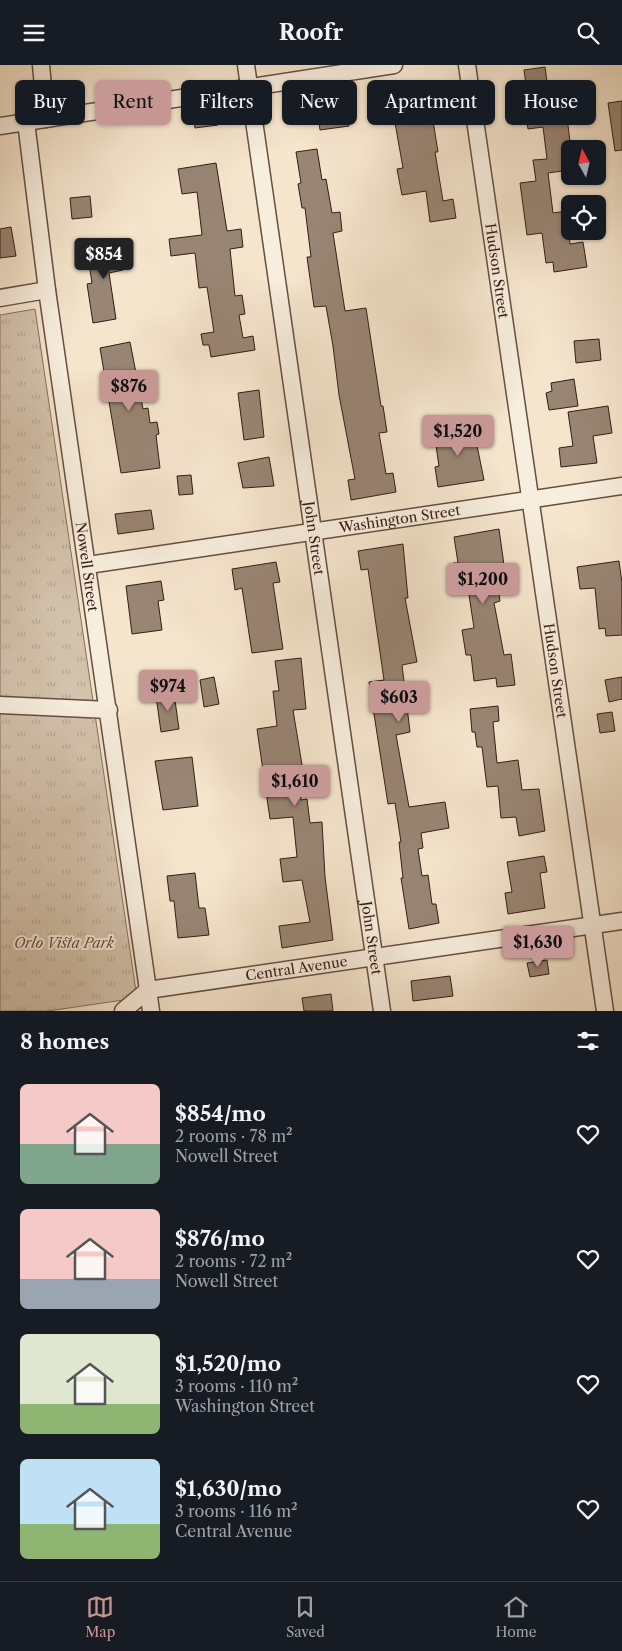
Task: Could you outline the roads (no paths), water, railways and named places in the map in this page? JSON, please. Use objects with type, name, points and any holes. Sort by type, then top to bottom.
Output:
[{"type":"street","points":[[41,65],[42,80]]},
{"type":"street","name":"John Street","points":[[246,65],[248,80]]},
{"type":"street","points":[[272,84],[394,65]]},
{"type":"street","name":"Hudson Street","points":[[467,65],[605,1011]]},
{"type":"street","points":[[85,113],[181,98]]},
{"type":"street","points":[[0,126],[15,124]]},
{"type":"street","name":"Nowell Street","points":[[26,125],[47,291],[151,1011]]},
{"type":"street","name":"John Street","points":[[254,125],[382,1011]]},
{"type":"street","points":[[0,298],[47,291]]},
{"type":"street","name":"Washington Street","points":[[88,565],[622,486]]},
{"type":"street","points":[[0,705],[109,710]]},
{"type":"street","name":"Central Avenue","points":[[148,990],[622,921]]},
{"type":"street","points":[[123,1011],[148,990]]},
{"type":"park label","name":"Orlo Vista Park","points":[[64,943]]}]
